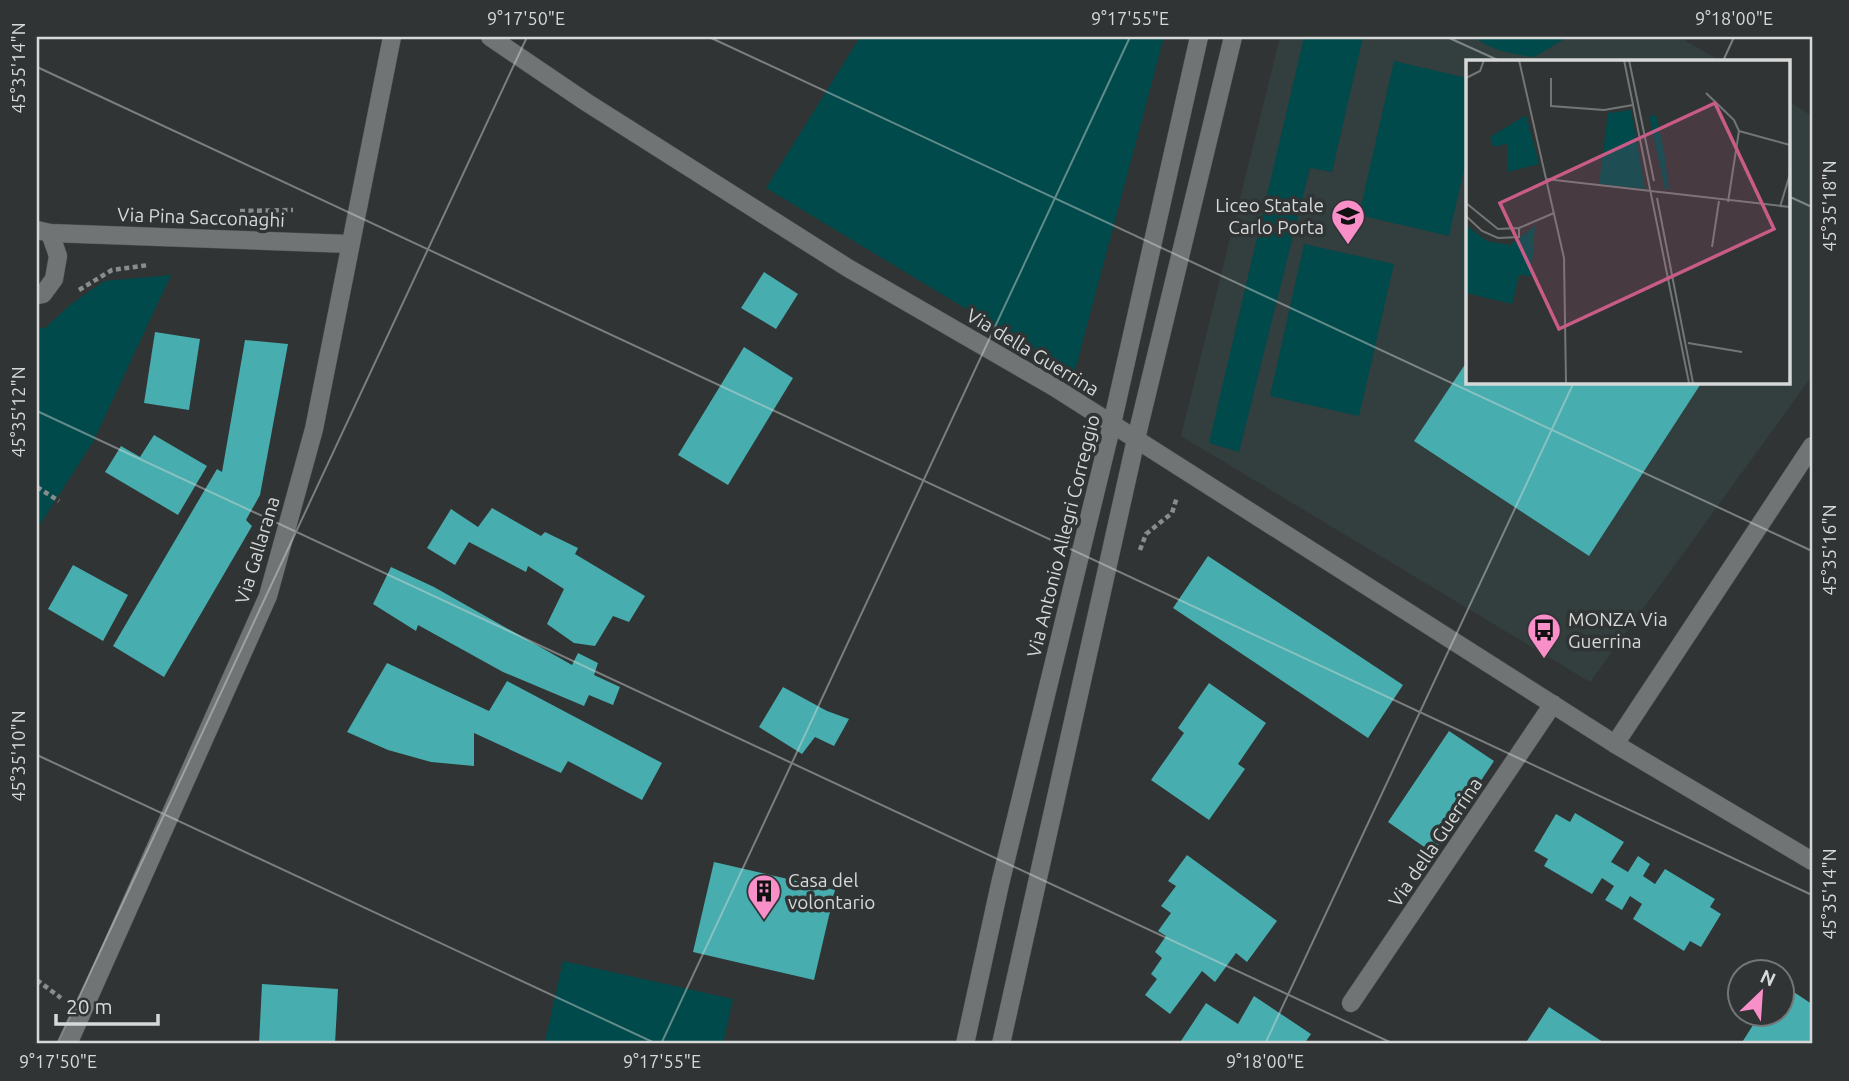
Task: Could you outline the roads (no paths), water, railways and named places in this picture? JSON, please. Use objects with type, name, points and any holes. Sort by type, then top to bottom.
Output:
[{"type":"street","name":"Via Gallarana","points":[[68,1044],[268,596],[314,429],[392,37]]},
{"type":"street","name":"Via della Guerrina","points":[[490,37],[586,102],[848,268],[1054,387],[1615,744],[1812,861]]},
{"type":"street","name":"Via Antonio Allegri Correggio","points":[[965,1044],[1000,884],[1112,424],[1199,37]]},
{"type":"street","points":[[1001,1044],[1136,439],[1233,37]]},
{"type":"street","name":"Via Pina Sacconaghi","points":[[43,232],[350,244]]},
{"type":"street","name":"Via Pina Sacconaghi","points":[[37,295],[43,294],[54,279],[58,256],[43,232]]},
{"type":"street","points":[[1615,744],[1812,446]]},
{"type":"street","name":"Via della Guerrina","points":[[1351,1003],[1553,704]]},
{"type":"place","name":"Liceo Statale Carlo Porta","points":[[1348,246]]},
{"type":"place","name":"MONZA Via Guerrina","points":[[1544,660]]},
{"type":"place","name":"Casa del volontario","points":[[764,921]]}]
